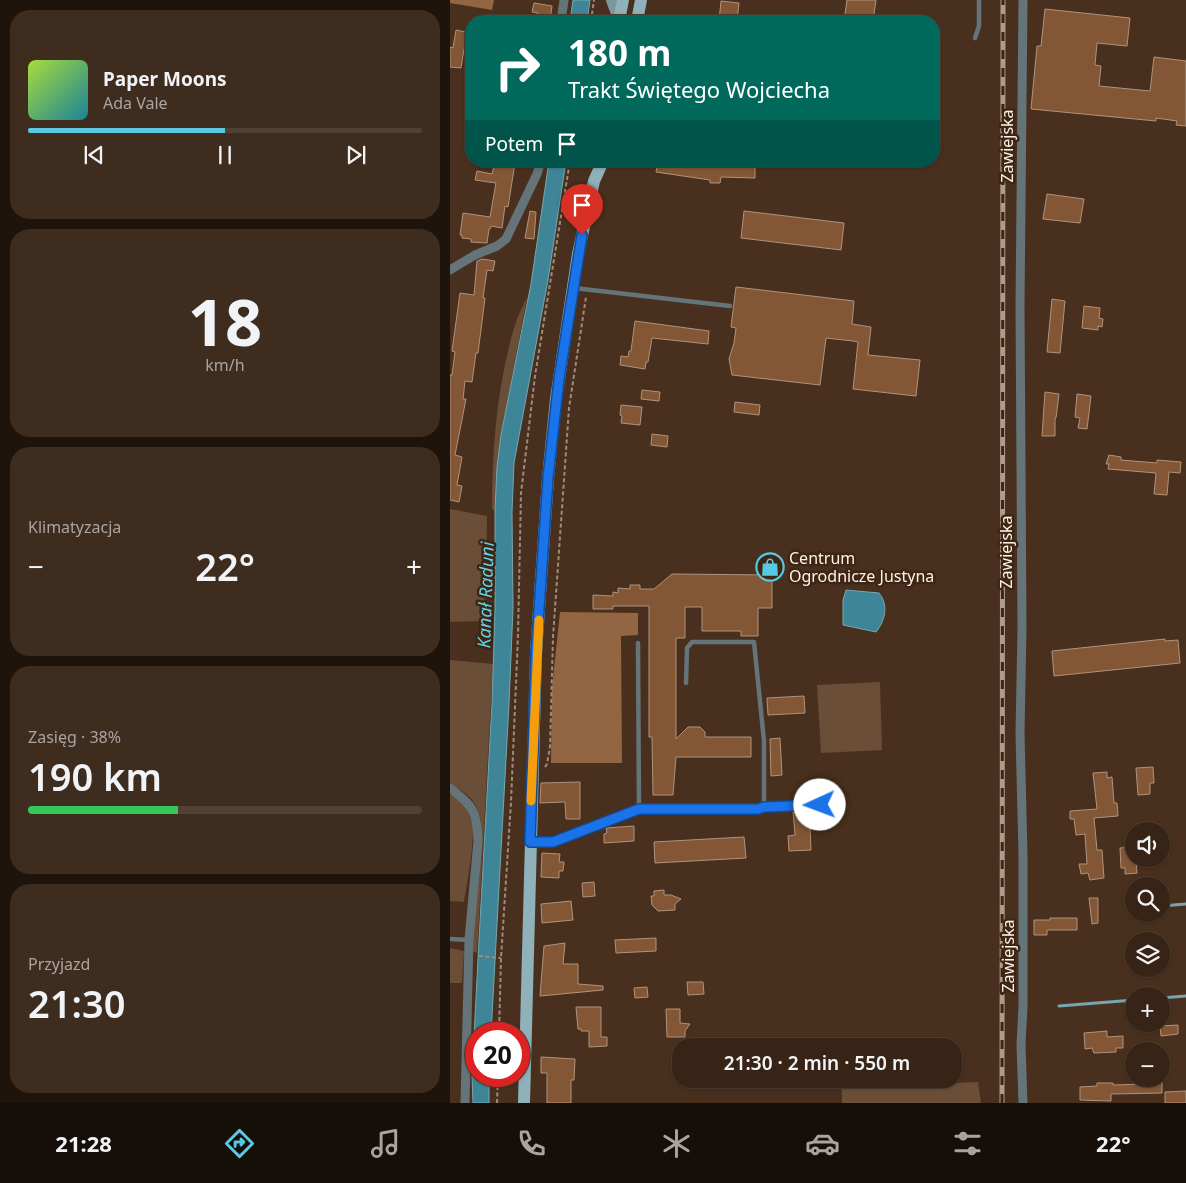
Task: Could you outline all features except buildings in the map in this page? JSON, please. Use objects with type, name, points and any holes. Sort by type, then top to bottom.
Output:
[{"type":"main road","points":[[612,0],[617,15]]},
{"type":"main road","points":[[620,15],[623,0]]},
{"type":"main road","points":[[638,15],[640,0]]},
{"type":"main road","points":[[593,167],[594,181]]},
{"type":"main road","points":[[524,1103],[536,653],[548,478],[556,399],[578,254],[594,181],[600,167]]},
{"type":"street","points":[[562,15],[564,0]]},
{"type":"street","name":"Zawiejska","points":[[1022,1103],[1023,855],[1020,733],[1022,628],[1020,304],[1023,0]]},
{"type":"street","points":[[450,270],[475,255],[497,246],[506,239],[538,167]]},
{"type":"street","points":[[450,788],[474,810],[478,841],[469,940],[465,1103]]},
{"type":"lane","points":[[975,38],[979,26],[979,0]]},
{"type":"lane","points":[[573,288],[730,306]]},
{"type":"lane","points":[[686,682],[687,648],[692,642],[754,642],[764,741],[764,807]]},
{"type":"lane","points":[[638,643],[639,809]]},
{"type":"lane","points":[[530,842],[553,842],[639,809],[758,809],[764,807],[820,805]]},
{"type":"lane","points":[[450,940],[469,940]]},
{"type":"path","points":[[592,15],[594,0]]},
{"type":"path","points":[[499,1022],[501,958],[512,783],[521,493],[535,376],[569,167]]},
{"type":"path","points":[[542,772],[547,764],[550,747],[553,637],[569,408],[587,289]]},
{"type":"path","points":[[474,956],[501,958]]},
{"type":"path","points":[[497,1103],[498,1087]]},
{"type":"shaded area","points":[[450,0],[494,0],[492,10],[450,3]]},
{"type":"shaded area","points":[[527,297],[501,435],[495,510],[492,509],[493,463],[500,393],[515,325]]},
{"type":"shaded area","points":[[450,509],[487,516],[484,621],[450,622]]},
{"type":"shaded area","points":[[560,612],[638,613],[638,635],[621,636],[622,763],[551,763],[552,688]]},
{"type":"shaded area","points":[[450,660],[493,664],[477,953],[472,951],[481,822],[477,808],[471,798],[450,783]]},
{"type":"shaded area","points":[[880,682],[882,750],[821,753],[817,685]]},
{"type":"shaded area","points":[[450,793],[466,808],[471,816],[473,827],[472,848],[464,902],[450,901]]},
{"type":"shaded area","points":[[450,948],[464,951],[462,983],[450,983]]},
{"type":"shaded area","points":[[978,1082],[981,1103],[842,1103],[842,1088],[962,1088],[962,1083]]},
{"type":"water","points":[[573,0],[590,0],[588,15],[571,15]]},
{"type":"water","points":[[548,167],[565,167],[548,280],[514,463],[512,512],[513,608],[492,1022],[475,1022],[492,704],[495,610],[495,510],[501,435],[531,284]]},
{"type":"water","points":[[846,590],[879,593],[884,603],[885,613],[882,623],[876,632],[843,625],[843,600]]},
{"type":"water","points":[[472,1087],[489,1087],[489,1103],[473,1103]]},
{"type":"waterway","points":[[1170,905],[1186,904]]},
{"type":"waterway","points":[[1170,997],[1186,996]]},
{"type":"waterway","points":[[1059,1006],[1125,1001]]},
{"type":"railway","points":[[1002,1103],[1003,0]]},
{"type":"slow traffic","points":[[531,801],[536,653],[539,620]]},
{"type":"place","name":"Centrum Ogrodnicze Justyna","points":[[770,567]]},
{"type":"route","points":[[582,235],[559,379],[548,478],[536,653],[530,842],[553,842],[639,809],[758,809],[764,807],[820,805]]},
{"type":"water label","name":"Kanał Raduni","points":[[486,595]]}]
